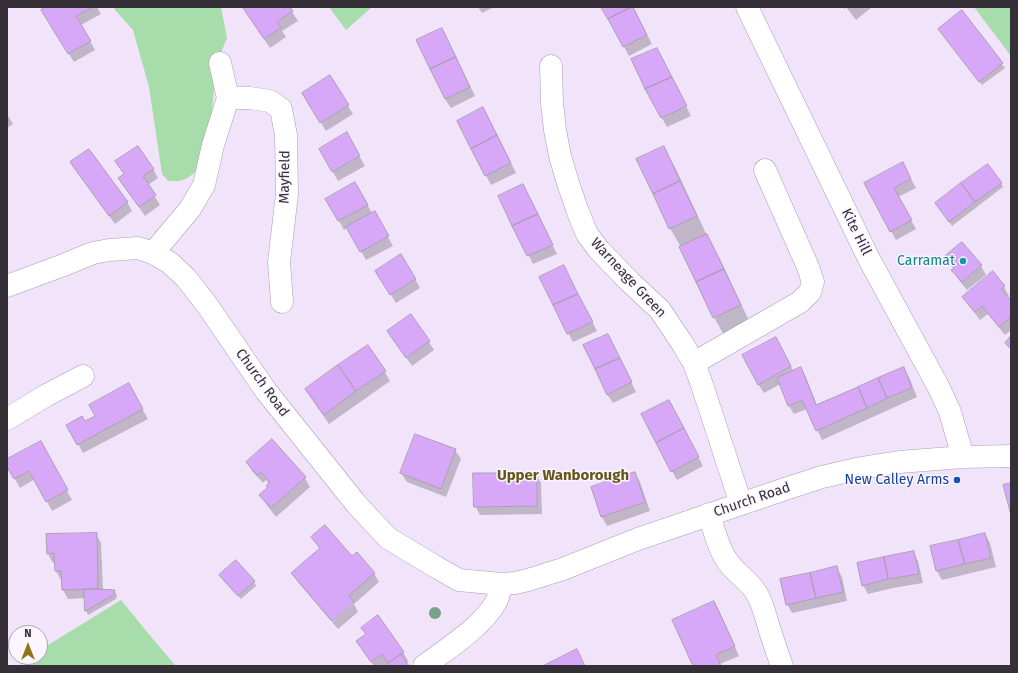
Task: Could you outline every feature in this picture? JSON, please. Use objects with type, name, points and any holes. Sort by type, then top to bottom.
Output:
[{"type":"street","name":"Kite Hill","points":[[746,7],[869,259],[939,388],[950,412],[963,458]]},
{"type":"street","points":[[154,253],[190,209],[204,185],[213,145],[228,98],[220,63]]},
{"type":"street","name":"Warneage Green","points":[[551,66],[552,103],[560,156],[570,190],[587,234],[599,250],[660,310],[694,363],[712,413],[741,504]]},
{"type":"street","name":"Mayfield","points":[[228,98],[250,98],[270,101],[281,109],[286,135],[287,194],[279,262],[282,302]]},
{"type":"street","points":[[694,363],[800,302],[810,292],[813,282],[808,267],[765,170]]},
{"type":"street","name":"Church Road","points":[[7,286],[93,253],[109,250],[138,248],[154,253],[170,263],[186,278],[207,305],[266,391],[357,505],[388,538],[459,580],[501,584],[528,580],[563,569],[638,539],[709,514],[822,477],[860,468],[899,462],[1011,456]]},
{"type":"street","points":[[7,419],[83,376]]},
{"type":"street","points":[[709,514],[718,543],[725,558],[757,593],[764,609],[774,646],[782,666]]},
{"type":"street","points":[[424,666],[471,630],[487,615],[497,600],[501,584]]},
{"type":"green space","points":[[114,7],[221,7],[227,38],[222,50],[215,81],[209,139],[197,171],[186,179],[179,181],[168,181],[162,174],[149,87],[133,30]]},
{"type":"green space","points":[[329,7],[372,7],[346,30]]},
{"type":"green space","points":[[974,7],[1011,7],[1011,56]]},
{"type":"green space","points":[[121,600],[176,666],[32,666],[48,665],[48,645]]},
{"type":"building","points":[[46,7],[92,7],[76,16],[91,41],[68,54],[41,10]]},
{"type":"building","points":[[290,7],[293,11],[277,22],[281,28],[264,39],[243,8]]},
{"type":"building","points":[[601,7],[631,7],[608,19]]},
{"type":"building","points":[[633,7],[647,35],[623,47],[608,19]]},
{"type":"building","points":[[962,10],[1003,63],[979,82],[938,29]]},
{"type":"building","points":[[442,28],[456,57],[430,69],[416,40]]},
{"type":"building","points":[[657,48],[672,77],[645,89],[631,59]]},
{"type":"building","points":[[456,57],[470,87],[445,99],[430,69]]},
{"type":"building","points":[[330,75],[349,105],[320,123],[302,93]]},
{"type":"building","points":[[672,77],[687,106],[661,118],[645,89]]},
{"type":"building","points":[[483,107],[497,135],[471,149],[457,121]]},
{"type":"building","points":[[347,132],[360,156],[332,172],[319,149]]},
{"type":"building","points":[[497,135],[511,163],[485,176],[471,149]]},
{"type":"building","points":[[138,146],[154,169],[143,176],[156,195],[139,207],[118,178],[124,174],[115,161]]},
{"type":"building","points":[[664,146],[680,181],[653,194],[636,159]]},
{"type":"building","points":[[89,149],[128,202],[109,216],[70,162]]},
{"type":"building","points":[[903,162],[911,179],[894,188],[912,220],[890,232],[864,183]]},
{"type":"building","points":[[988,164],[1002,183],[975,202],[961,183]]},
{"type":"building","points":[[680,181],[697,216],[669,229],[653,194]]},
{"type":"building","points":[[355,182],[368,205],[338,221],[325,199]]},
{"type":"building","points":[[961,183],[975,202],[949,222],[935,203]]},
{"type":"building","points":[[523,184],[538,214],[512,226],[498,196]]},
{"type":"building","points":[[375,211],[389,236],[360,252],[346,227]]},
{"type":"building","points":[[538,214],[553,245],[527,256],[512,226]]},
{"type":"building","points":[[707,234],[724,269],[696,282],[679,247]]},
{"type":"building","name":"Carramat","points":[[962,242],[982,265],[962,282],[951,270],[954,268],[944,257]]},
{"type":"building","points":[[401,254],[416,279],[390,295],[375,271]]},
{"type":"building","points":[[564,265],[578,294],[553,305],[539,277]]},
{"type":"building","points":[[724,269],[741,305],[713,318],[696,282]]},
{"type":"building","points":[[993,271],[1005,286],[1001,289],[1011,300],[1011,317],[999,327],[982,306],[975,312],[962,297]]},
{"type":"building","points":[[578,294],[593,322],[567,334],[553,305]]},
{"type":"building","points":[[411,314],[430,341],[406,358],[387,331]]},
{"type":"building","points":[[608,334],[620,358],[595,369],[583,345]]},
{"type":"building","points":[[1011,336],[1011,349],[1005,343]]},
{"type":"building","points":[[776,337],[791,366],[758,385],[742,355]]},
{"type":"building","points":[[368,345],[386,371],[356,391],[338,365]]},
{"type":"building","points":[[620,358],[632,382],[607,395],[595,369]]},
{"type":"building","points":[[338,365],[356,391],[324,415],[305,389]]},
{"type":"building","points":[[801,367],[816,405],[858,387],[867,408],[816,431],[802,400],[788,406],[777,378]]},
{"type":"building","points":[[904,367],[912,388],[887,398],[878,378]]},
{"type":"building","points":[[878,378],[887,398],[867,408],[858,387]]},
{"type":"building","points":[[129,383],[143,409],[77,445],[66,425],[82,416],[85,421],[95,416],[89,405]]},
{"type":"building","points":[[669,400],[684,428],[656,443],[641,414]]},
{"type":"building","points":[[684,428],[699,457],[671,472],[656,443]]},
{"type":"building","points":[[415,434],[456,449],[441,489],[400,473]]},
{"type":"building","points":[[272,439],[306,477],[271,508],[259,495],[268,487],[266,486],[270,482],[261,472],[257,475],[246,462]]},
{"type":"building","points":[[41,441],[68,490],[46,502],[29,471],[14,479],[7,467],[7,459]]},
{"type":"building","points":[[635,472],[645,502],[601,517],[591,487]]},
{"type":"building","points":[[473,473],[537,473],[537,506],[474,507]]},
{"type":"building","points":[[1011,483],[1011,515],[1003,485]]},
{"type":"building","points":[[325,525],[352,556],[357,552],[375,573],[349,595],[354,602],[332,621],[291,573],[320,548],[311,537]]},
{"type":"building","points":[[97,533],[98,589],[62,590],[61,571],[55,571],[54,553],[47,554],[46,534]]},
{"type":"building","points":[[985,533],[991,558],[965,564],[958,540]]},
{"type":"building","points":[[958,540],[965,564],[936,571],[930,546]]},
{"type":"building","points":[[914,551],[919,574],[888,579],[884,557]]},
{"type":"building","points":[[884,557],[888,579],[862,586],[857,563]]},
{"type":"building","points":[[236,560],[255,581],[238,596],[219,575]]},
{"type":"building","points":[[837,566],[843,592],[816,598],[810,573]]},
{"type":"building","points":[[810,573],[816,598],[786,605],[780,579]]},
{"type":"building","points":[[84,589],[115,590],[114,595],[85,611]]},
{"type":"building","points":[[714,601],[735,646],[716,655],[721,666],[693,666],[672,620]]},
{"type":"building","points":[[378,615],[404,652],[388,663],[382,654],[371,662],[356,641],[366,634],[361,628]]},
{"type":"building","points":[[577,649],[585,666],[543,666]]},
{"type":"building","points":[[401,654],[409,666],[385,666],[388,663]]},
{"type":"place","name":"Carramat","points":[[963,261]]},
{"type":"place","name":"New Calley Arms","points":[[957,480]]},
{"type":"district","name":"Upper Wanborough","points":[[563,476]]}]
